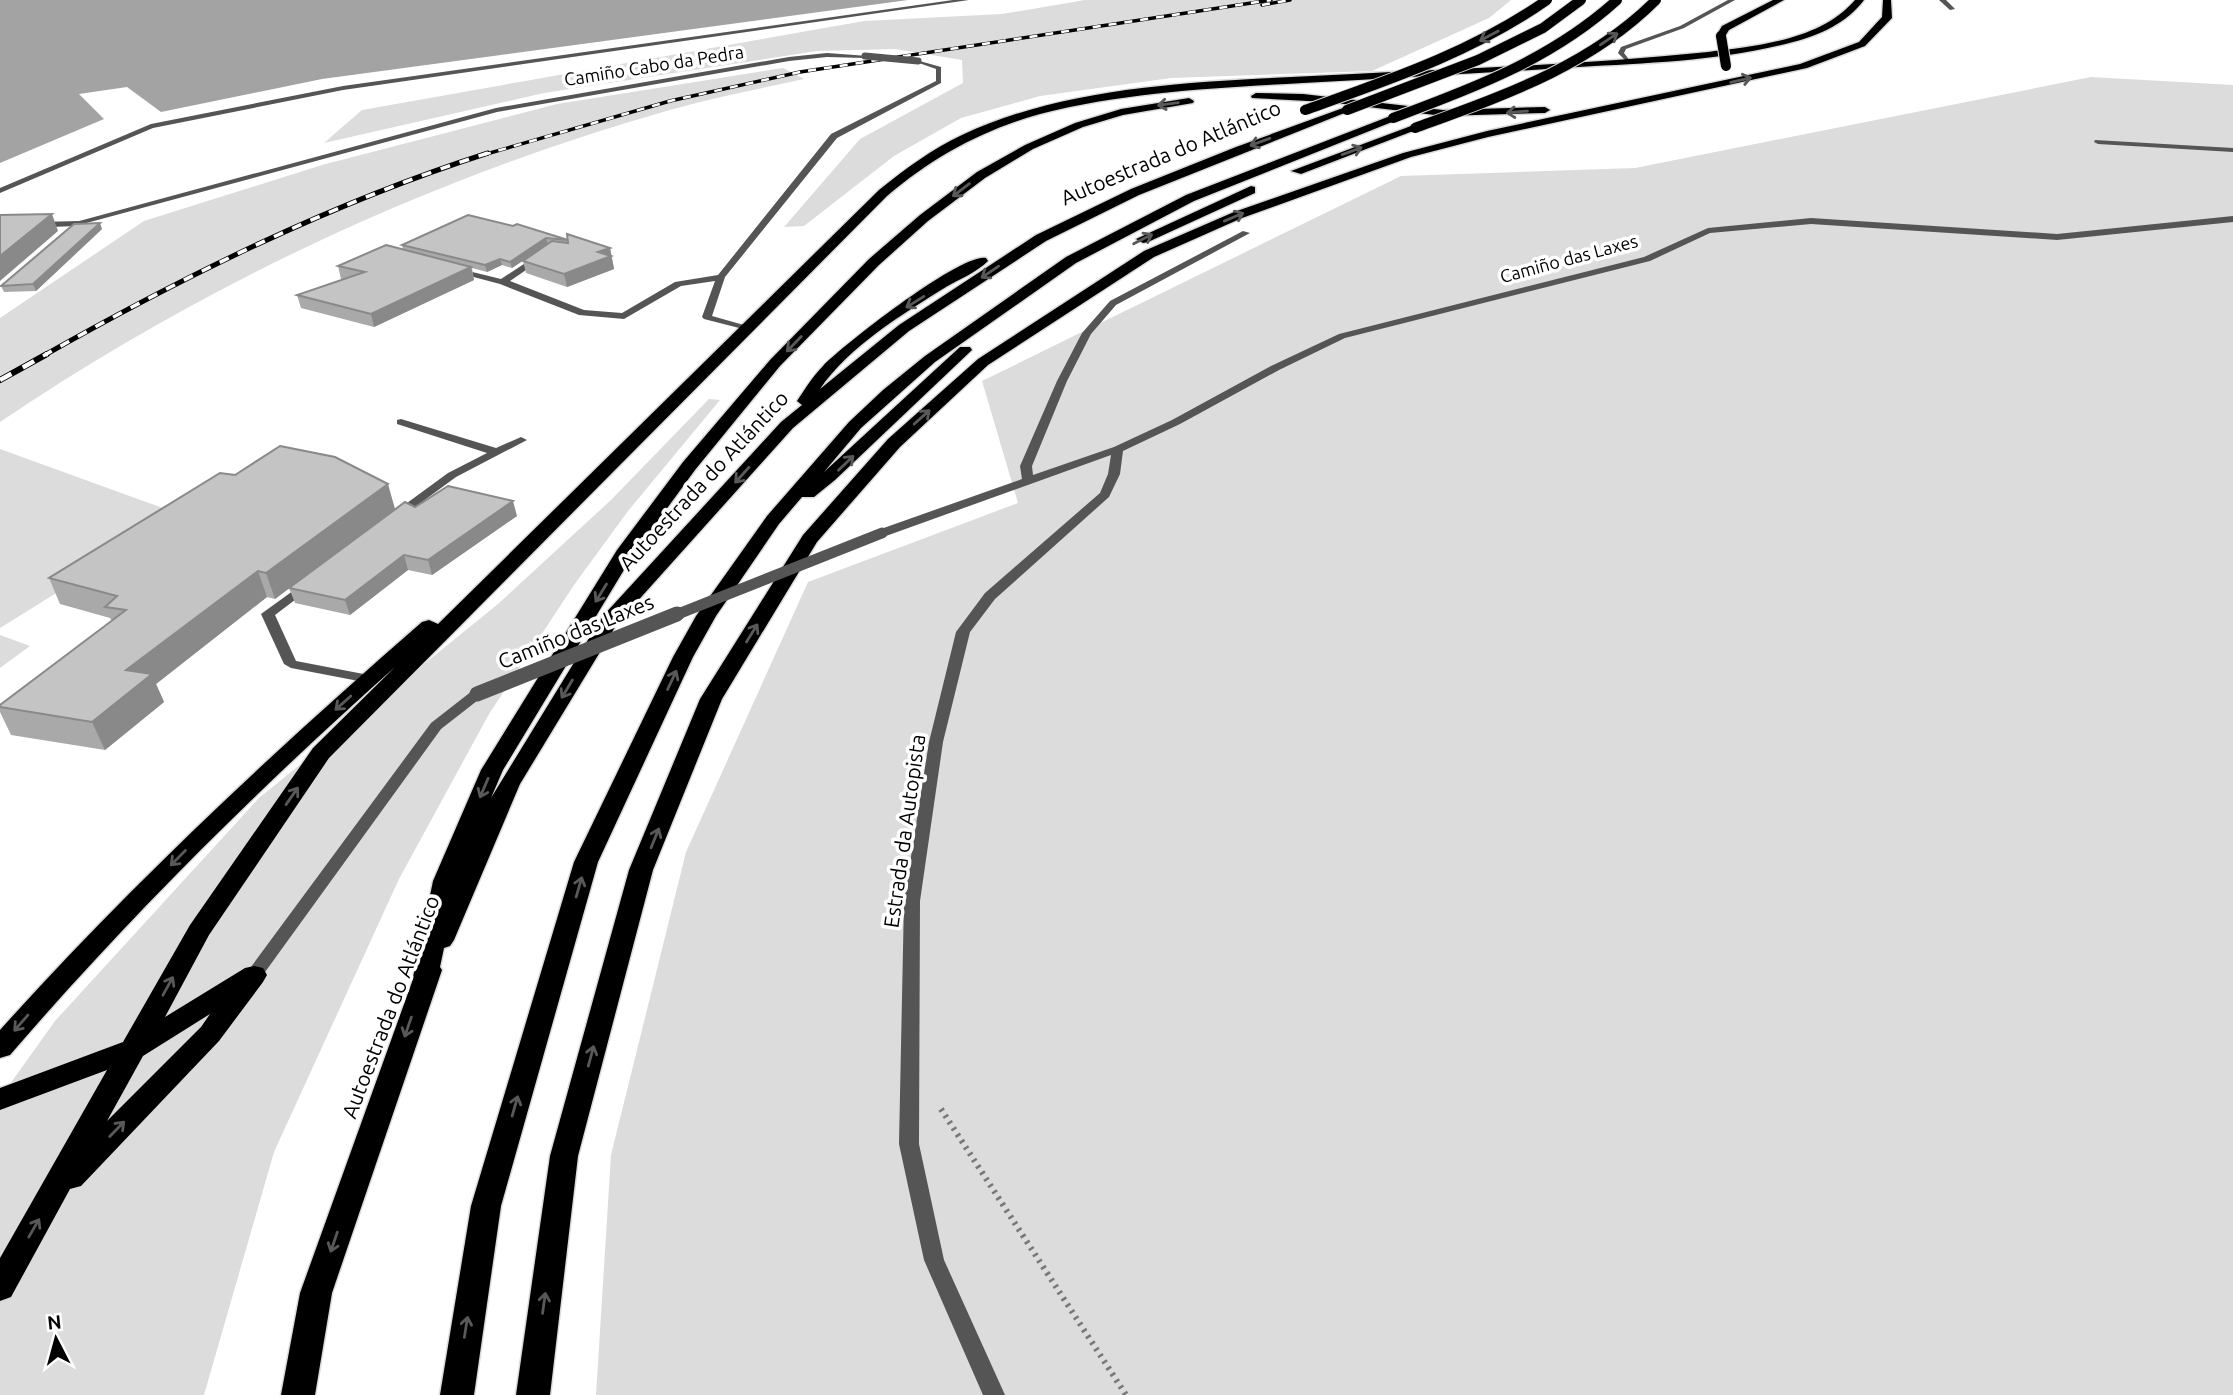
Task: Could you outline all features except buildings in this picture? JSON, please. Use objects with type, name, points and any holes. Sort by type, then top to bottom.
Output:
[{"type":"highway","points":[[788,425],[829,368],[902,311],[975,264],[1133,181],[1305,110],[1444,58],[1499,31],[1547,0]]},
{"type":"highway","name":"Autoestrada do Atlántico","points":[[298,1395],[316,1293],[424,981],[509,784],[609,621],[788,425],[904,328],[1041,238],[1147,188],[1478,60],[1543,28],[1581,0]]},
{"type":"highway","points":[[457,1395],[486,1206],[586,862],[683,657],[706,615],[773,520],[855,425],[889,393],[930,359],[1071,260],[1190,198],[1514,69],[1594,23],[1617,0]]},
{"type":"highway","points":[[773,520],[841,468],[928,379],[987,332],[1079,272],[1227,199],[1516,89],[1583,56],[1633,23],[1656,0]]},
{"type":"highway","points":[[424,981],[445,881],[492,770],[624,554],[688,466],[775,363],[874,262],[924,218],[981,175],[1030,147],[1079,125],[1121,112],[1172,103],[1231,97],[1291,96],[1331,98],[1441,113],[1493,114],[1551,109],[1704,80],[1726,66],[1721,36],[1725,28],[1780,0]]},
{"type":"highway","points":[[0,1287],[199,931],[321,753],[560,512],[911,169],[963,138],[1018,117],[1093,99],[1178,88],[1629,61],[1756,48],[1802,37],[1838,13],[1855,7],[1860,0]]},
{"type":"highway","points":[[533,1395],[564,1156],[641,870],[711,699],[809,539],[894,443],[983,362],[1149,254],[1238,215],[1407,155],[1487,134],[1803,66],[1862,44],[1887,19],[1886,0]]},
{"type":"highway","points":[[0,1048],[65,972],[229,806],[560,512]]},
{"type":"highway","points":[[0,1099],[133,1049],[254,975]]},
{"type":"highway","points":[[52,1196],[210,1034],[254,975]]},
{"type":"street","points":[[0,191],[151,126],[342,88],[966,0]]},
{"type":"street","points":[[1629,61],[1621,53],[1623,48],[1682,27],[1732,0]]},
{"type":"street","points":[[1942,0],[1952,9]]},
{"type":"street","name":"Camiño Cabo da Pedra","points":[[76,223],[496,110],[789,59],[827,55],[918,61],[939,68],[939,82],[834,136],[721,277],[707,317],[748,329]]},
{"type":"street","points":[[2098,142],[2233,150]]},
{"type":"street","name":"Camiño das Laxes","points":[[254,975],[436,726],[477,694],[882,533],[1118,449],[1342,336],[1647,259],[1708,231],[1811,221],[2057,237],[2233,219]]},
{"type":"street","points":[[0,226],[76,223]]},
{"type":"street","points":[[66,231],[76,223]]},
{"type":"street","points":[[1028,480],[1026,466],[1062,381],[1087,334],[1113,303],[1246,233]]},
{"type":"street","points":[[503,282],[552,248]]},
{"type":"street","points":[[449,269],[503,282],[582,313],[624,316],[678,284],[721,277]]},
{"type":"street","points":[[401,422],[497,452]]},
{"type":"street","points":[[387,524],[452,475],[521,440]]},
{"type":"street","name":"Estrada da Autopista","points":[[994,1395],[934,1260],[909,1144],[912,901],[936,742],[963,632],[990,596],[1105,495],[1114,474],[1118,449]]},
{"type":"street","points":[[322,573],[268,614],[291,664],[369,680]]},
{"type":"path","points":[[910,1062],[1024,1233],[1126,1395]]},
{"type":"shaded area","points":[[0,0],[908,0],[322,79],[161,112],[127,87],[79,94],[104,119],[0,163]]},
{"type":"shaded area","points":[[1085,0],[1511,0],[1489,18],[1372,71],[1171,78],[1040,96],[961,118],[894,156],[804,226],[784,227],[860,139],[963,83],[962,60],[895,49],[817,51],[544,93],[324,143],[362,110],[864,21],[1002,14]]},
{"type":"shaded area","points":[[783,68],[804,79],[687,105],[581,137],[407,202],[323,239],[158,324],[78,371],[0,422],[0,318],[144,221],[322,165],[557,104]]},
{"type":"shaded area","points":[[2091,77],[2233,85],[2233,1395],[596,1395],[611,1155],[686,852],[808,582],[1018,503],[982,381],[1401,176],[1635,168]]},
{"type":"shaded area","points":[[709,399],[720,400],[628,511],[574,585],[489,714],[399,879],[274,1152],[204,1395],[0,1395],[0,1098],[55,1021],[259,798],[498,604],[611,500]]},
{"type":"shaded area","points":[[0,449],[182,515],[0,628]]},
{"type":"shaded area","points":[[0,635],[30,646],[0,668]]},
{"type":"railway","points":[[483,155],[670,101],[800,72],[1271,0]]},
{"type":"railway","points":[[1262,5],[1290,0]]},
{"type":"railway","points":[[43,356],[151,297],[261,243],[373,194],[488,153]]},
{"type":"railway","points":[[0,380],[47,354]]}]
